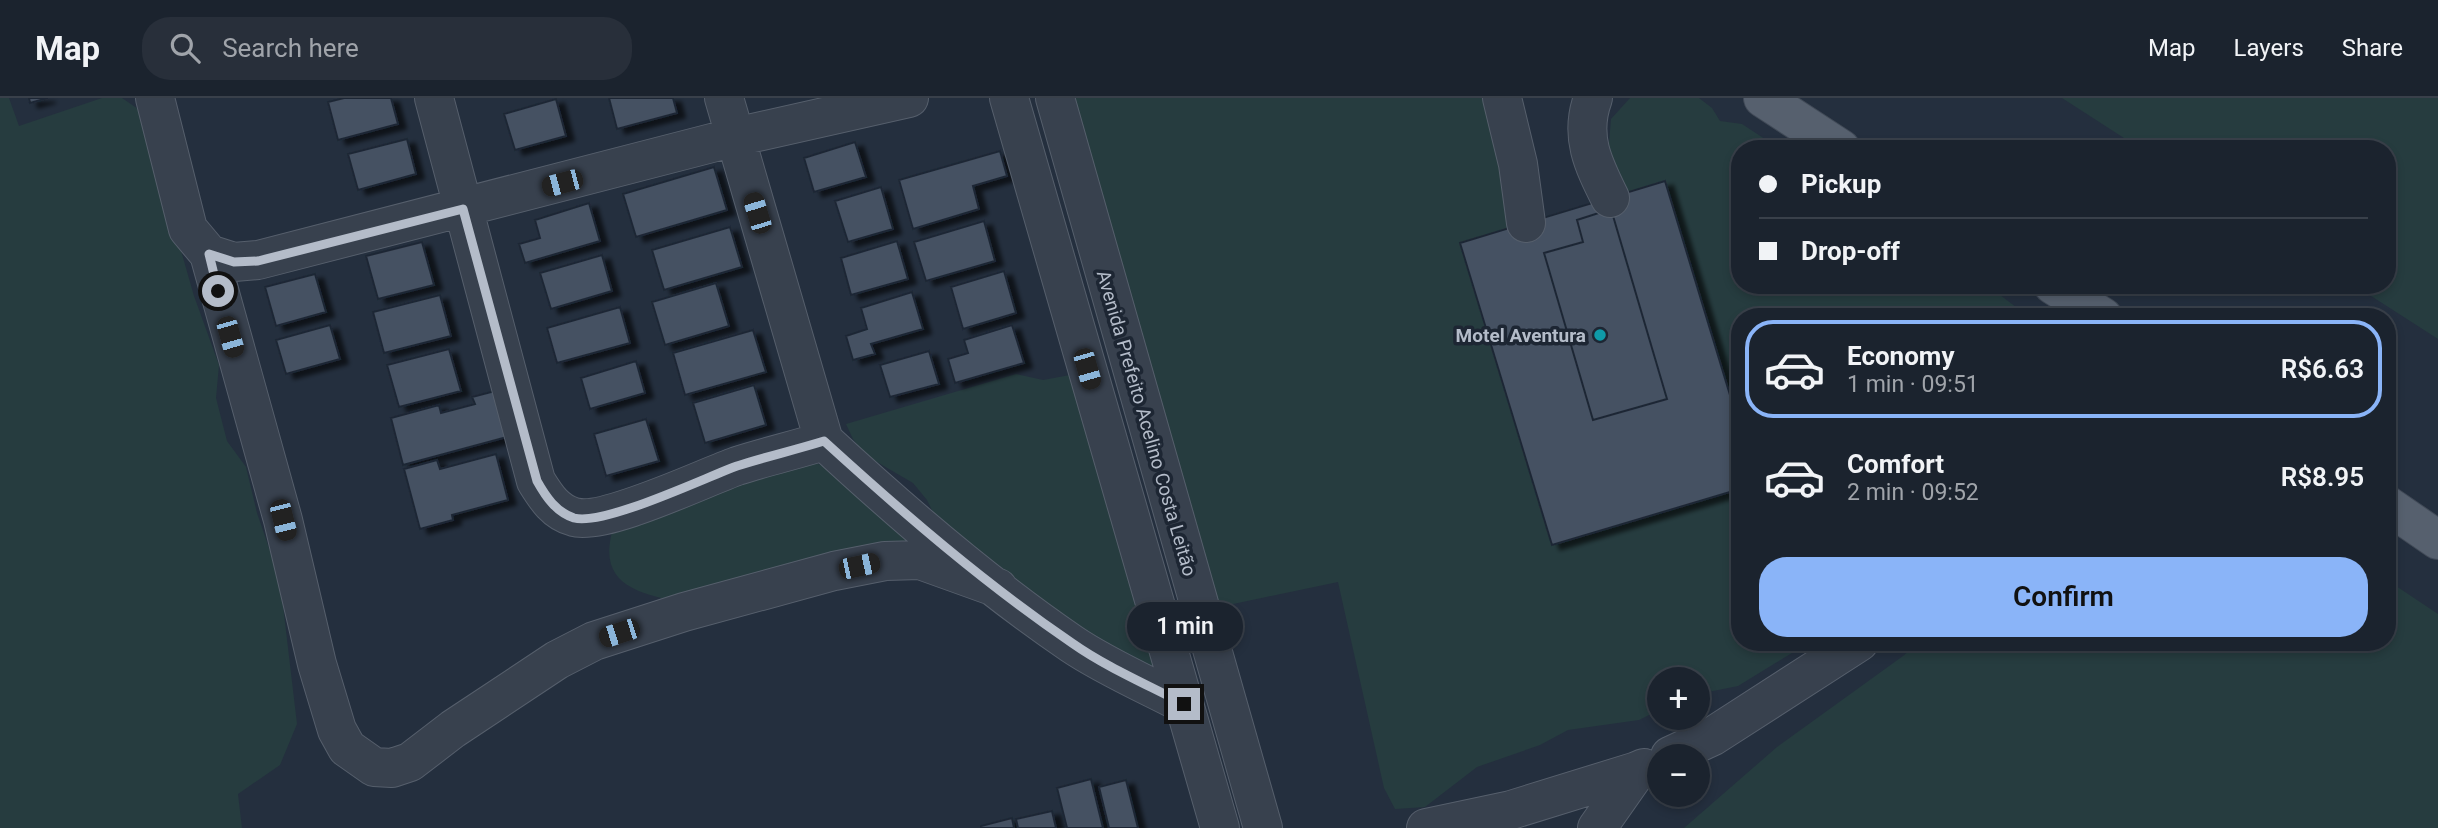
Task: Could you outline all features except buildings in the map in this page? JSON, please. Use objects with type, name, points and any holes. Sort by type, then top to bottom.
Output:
[{"type":"main road","points":[[1763,98],[1827,140]]},
{"type":"main road","points":[[2067,294],[2089,308]]},
{"type":"main road","points":[[2396,511],[2438,540]]},
{"type":"street","points":[[155,98],[188,229],[209,254],[283,520],[317,664],[337,730],[347,748],[374,767],[393,768],[410,762],[453,729],[557,660],[594,641],[684,612],[834,571],[885,561],[920,560],[998,588]]},
{"type":"street","points":[[434,98],[537,481],[548,500],[563,513],[588,519],[654,500],[736,467],[824,441]]},
{"type":"street","points":[[724,98],[824,441],[885,497],[1074,645],[1184,704]]},
{"type":"street","points":[[209,254],[234,262],[258,261],[735,137],[909,98]]},
{"type":"street","points":[[1009,98],[1220,828]]},
{"type":"street","name":"Avenida Prefeito Acelino Costa Leitão","points":[[1055,98],[1263,828]]},
{"type":"street","points":[[1502,98],[1518,164],[1526,223]]},
{"type":"street","points":[[1593,98],[1586,117],[1591,161],[1610,198]]},
{"type":"street","points":[[1028,163],[1072,157]]},
{"type":"street","points":[[1696,744],[1713,736],[1845,651]]},
{"type":"street","points":[[1426,828],[1511,810],[1647,766]]},
{"type":"street","points":[[1597,828],[1647,773]]},
{"type":"green space","points":[[0,98],[9,98],[19,126],[102,98],[122,98],[141,111],[194,296],[219,365],[216,398],[227,441],[246,467],[257,513],[280,580],[297,724],[280,765],[238,794],[242,828],[0,828]]},
{"type":"green space","points":[[1075,98],[1489,98],[1509,228],[1460,243],[1552,545],[1731,491],[1731,651],[1795,651],[1738,686],[1710,692],[1710,667],[1647,667],[1647,716],[1639,720],[1568,730],[1540,745],[1477,767],[1425,807],[1395,809],[1384,788],[1338,582],[1219,607]]},
{"type":"green space","points":[[1630,98],[1699,98],[1712,108],[1720,121],[1742,124],[1766,140],[1731,140],[1731,294],[1999,294],[2017,308],[1731,308],[1731,413],[1617,196],[1608,155],[1611,119]]},
{"type":"green space","points":[[2062,98],[2438,98],[2438,339],[2396,312],[2396,308],[2390,308],[2368,294],[2396,294],[2396,140],[2127,140]]},
{"type":"green space","points":[[1016,374],[1043,380],[1070,375],[1160,681],[1120,661],[938,522],[927,500],[913,483],[865,455],[846,424]]},
{"type":"green space","points":[[805,459],[859,487],[943,552],[681,603],[637,590],[617,576],[611,564],[609,550],[612,532]]},
{"type":"green space","points":[[2396,586],[2438,614],[2438,828],[1684,828],[1777,747],[1909,651],[2396,651]]},
{"type":"place","name":"Motel Aventura","points":[[1600,335]]},
{"type":"route","points":[[218,291],[209,254],[234,262],[258,261],[463,209],[537,481],[548,500],[563,513],[588,519],[654,500],[736,467],[824,441],[885,497],[1074,645],[1184,704]]}]
